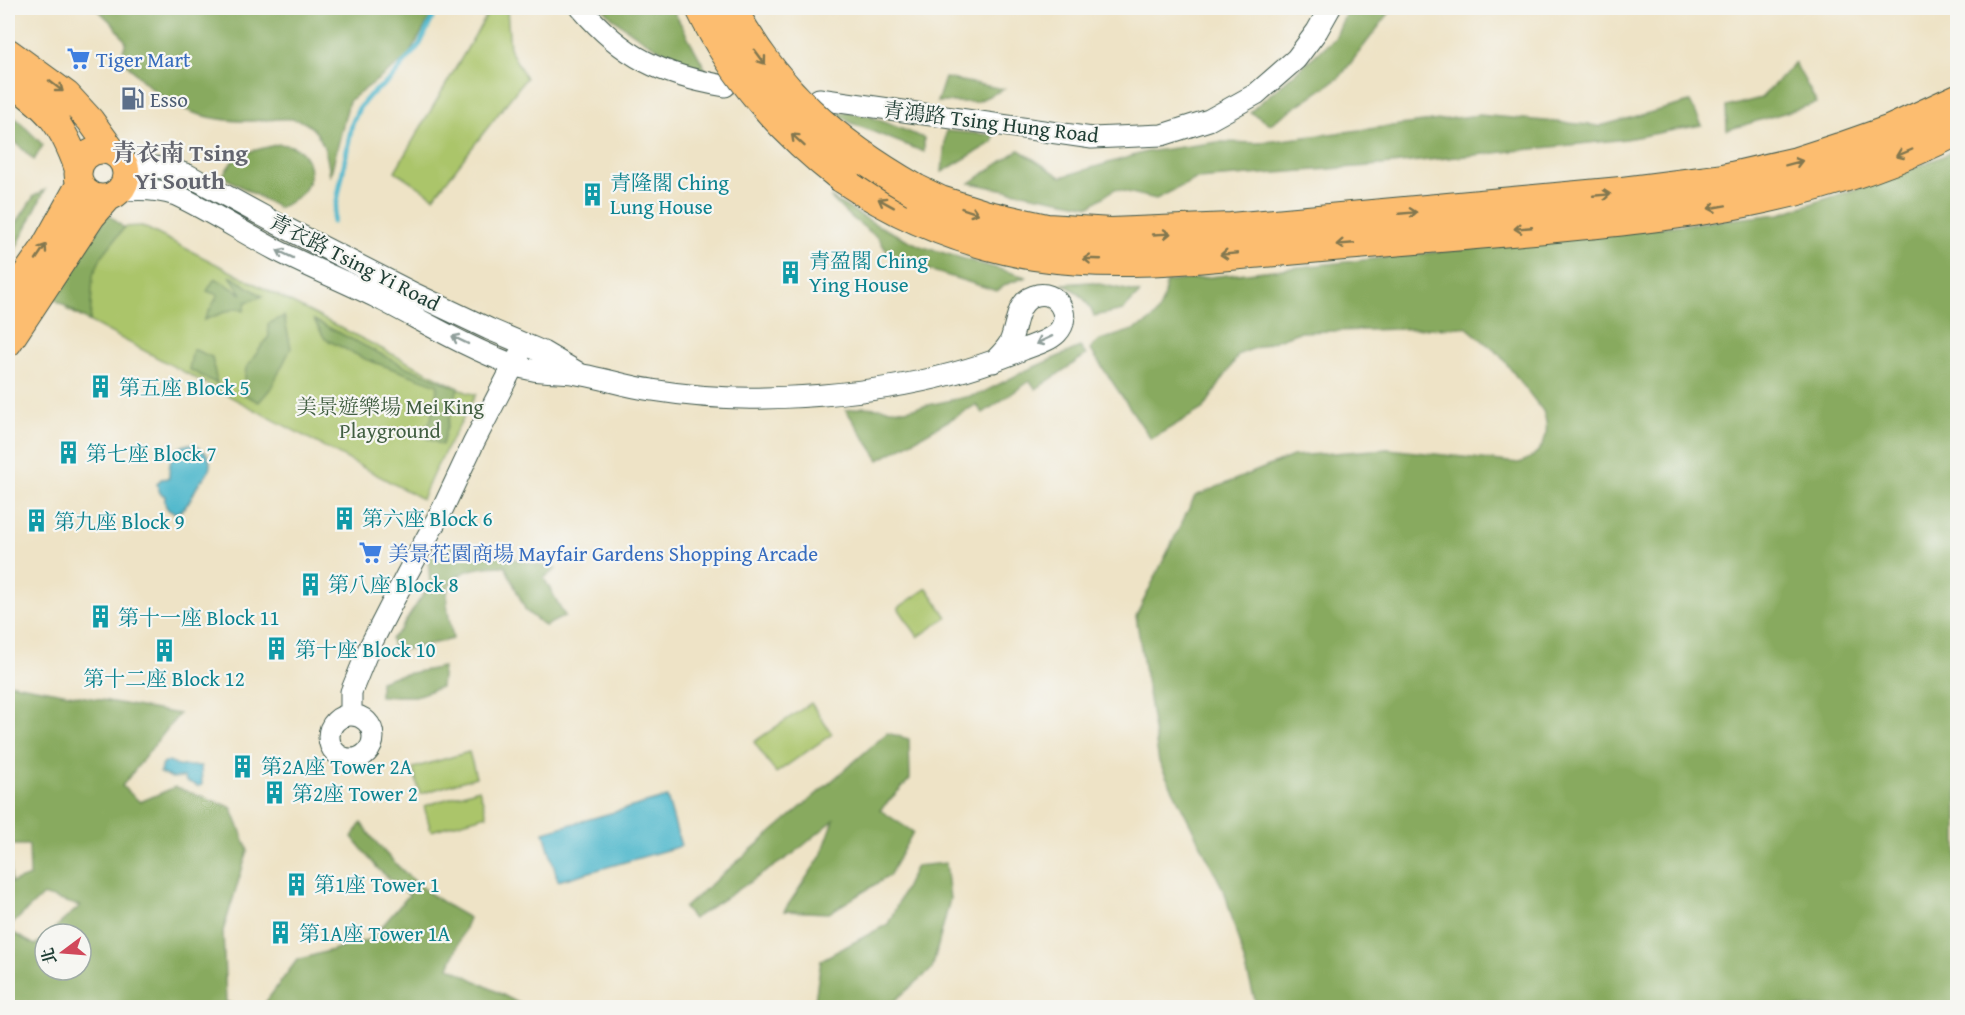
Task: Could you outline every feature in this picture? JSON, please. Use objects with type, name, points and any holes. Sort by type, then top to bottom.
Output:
[{"type":"highway","points":[[702,8],[732,61],[758,97],[783,126],[843,177],[902,212],[960,236],[1005,249],[1073,258],[1151,260],[1613,221],[1732,204],[1796,190],[1846,175],[1895,157],[1958,129]]},
{"type":"highway","points":[[730,8],[758,54],[801,106],[826,131],[883,172],[940,202],[984,216],[1015,224],[1080,233],[1181,233],[1621,193],[1723,180],[1788,165],[1840,149],[1891,131],[1958,100]]},
{"type":"main road","points":[[8,52],[67,95],[90,120],[116,177]]},
{"type":"main road","points":[[8,80],[45,109],[60,126],[71,146],[79,176],[89,194],[95,197],[116,177]]},
{"type":"main road","points":[[8,300],[43,250],[79,176],[81,161],[90,152],[101,149],[116,177]]},
{"type":"main road","points":[[8,343],[116,177]]},
{"type":"street","points":[[581,8],[600,30],[627,52],[657,69],[690,80],[725,86]]},
{"type":"street","name":"青鴻路 Tsing Hung Road","points":[[819,99],[1092,138],[1162,135],[1209,120],[1256,94],[1296,59],[1317,32],[1330,8]]},
{"type":"street","name":"青衣路 Tsing Yi Road","points":[[116,177],[151,166],[176,170],[188,175],[287,229],[416,294],[543,352],[580,374]]},
{"type":"street","name":"青衣路 Tsing Yi Road","points":[[116,177],[142,189],[176,195],[277,251],[513,365],[535,372],[580,374],[651,390],[764,398],[855,392],[903,385],[993,362]]},
{"type":"street","points":[[351,715],[351,692],[369,648],[443,508],[524,345]]},
{"type":"green space","points":[[96,8],[436,8],[407,58],[349,101],[330,177],[321,141],[313,129],[301,121],[212,118],[194,113],[163,97],[135,73],[121,57],[126,42],[115,26]]},
{"type":"green space","points":[[491,8],[507,9],[510,50],[526,78],[434,197],[395,171]]},
{"type":"green space","points":[[602,8],[672,8],[707,72],[639,37]]},
{"type":"green space","points":[[1348,8],[1393,8],[1340,77],[1270,124],[1250,112],[1335,38]]},
{"type":"green space","points":[[1795,63],[1817,103],[1727,130],[1726,107],[1761,98]]},
{"type":"green space","points":[[945,78],[1004,89],[976,102],[937,102]]},
{"type":"green space","points":[[1690,102],[1702,125],[1626,139],[1382,165],[1196,179],[1156,199],[1115,189],[1090,206],[970,183],[1019,150],[1061,177],[1146,152],[1218,142],[1258,143],[1479,115],[1600,126]]},
{"type":"green space","points":[[836,112],[864,114],[924,138],[924,152],[851,123]]},
{"type":"green space","points":[[8,113],[43,145],[34,160],[8,135]]},
{"type":"green space","points":[[946,131],[994,135],[993,142],[942,172]]},
{"type":"green space","points":[[279,144],[292,146],[300,151],[309,167],[307,186],[301,195],[289,203],[279,208],[222,176],[237,155]]},
{"type":"green space","points":[[1957,150],[1957,1007],[1257,1007],[1225,893],[1159,762],[1136,616],[1195,496],[1293,456],[1388,449],[1519,463],[1540,449],[1546,436],[1546,420],[1543,411],[1499,354],[1466,327],[1299,332],[1239,354],[1204,408],[1151,439],[1090,349],[1100,340],[1152,320],[1161,305],[1166,282],[1780,214],[1892,177]]},
{"type":"green space","points":[[45,190],[8,264],[8,236],[34,196]]},
{"type":"green space","points":[[830,197],[877,225],[920,246],[1026,277],[1007,284],[997,291],[900,261],[888,253],[878,238],[847,214]]},
{"type":"green space","points":[[108,214],[124,228],[102,256],[93,275],[90,322],[53,298]]},
{"type":"green space","name":"美景遊樂場 Mei King Playground","points":[[142,226],[468,393],[476,394],[422,499],[66,309],[108,239],[122,227]]},
{"type":"green space","points":[[230,276],[263,296],[246,302],[244,311],[236,308],[204,320],[218,295],[207,291],[215,278],[242,294]]},
{"type":"green space","points":[[1090,282],[1140,293],[1123,310],[1094,316],[1082,297],[1063,284]]},
{"type":"green space","points":[[284,316],[291,348],[271,388],[259,402],[243,394],[246,368],[269,336],[268,324]]},
{"type":"green space","points":[[314,320],[404,366],[458,388],[442,445],[422,436],[431,419],[438,385],[365,359],[325,339]]},
{"type":"green space","points":[[1080,347],[1086,355],[1036,389],[1030,381],[983,413],[976,405],[879,460],[846,410],[864,407],[905,410],[980,394]]},
{"type":"green space","points":[[193,349],[212,357],[217,384],[189,369]]},
{"type":"green space","points":[[455,545],[556,569],[544,578],[565,616],[545,626],[526,611],[505,566],[478,568],[461,574],[449,587],[447,606],[453,639],[394,652],[391,639],[400,630],[430,584],[428,558]]},
{"type":"green space","points":[[927,588],[947,617],[918,637],[898,608]]},
{"type":"green space","points":[[443,667],[441,687],[416,696],[380,696],[380,681]]},
{"type":"green space","points":[[8,683],[179,714],[122,786],[140,802],[175,787],[231,807],[248,850],[223,931],[226,1002],[240,1007],[8,1006],[8,930],[33,944],[33,982],[93,982],[93,922],[62,922],[80,906],[43,895],[8,928]],"holes":[[[10,845],[29,845],[30,876],[11,883]]]},
{"type":"green space","points":[[811,703],[832,734],[776,773],[754,742]]},
{"type":"green space","points":[[887,733],[909,739],[910,779],[880,810],[913,832],[889,876],[829,913],[784,911],[821,856],[834,820],[793,854],[693,919],[684,908]]},
{"type":"green space","points":[[469,752],[476,777],[420,794],[413,768]]},
{"type":"green space","points":[[479,789],[487,815],[431,831],[424,806]]},
{"type":"green space","points":[[361,823],[384,852],[409,877],[437,899],[469,918],[449,967],[526,1007],[262,1007],[297,960],[371,939],[409,895],[378,869],[352,837]]},
{"type":"green space","points":[[946,863],[950,899],[932,969],[887,1007],[814,1007],[821,960],[888,924],[916,866]]},
{"type":"water","points":[[189,444],[207,454],[209,469],[187,505],[176,513],[166,507],[165,496],[160,493],[157,484],[161,479],[169,478],[172,456],[175,452]]},
{"type":"water","points":[[169,761],[178,766],[201,766],[202,785],[198,786],[186,781],[184,777],[172,778],[160,773],[163,764]]},
{"type":"water","points":[[667,797],[681,846],[558,881],[544,832]]},
{"type":"waterway","points":[[333,222],[352,124],[359,108],[370,95],[390,80],[420,44],[437,8]]},
{"type":"place","name":"Tiger Mart","points":[[78,59]]},
{"type":"place","name":"Esso","points":[[132,99]]},
{"type":"place","name":"青隆閣 Ching Lung House","points":[[592,194]]},
{"type":"place","name":"青盈閣 Ching Ying House","points":[[791,272]]},
{"type":"place","name":"第五座 Block 5","points":[[101,387]]},
{"type":"place","name":"第七座 Block 7","points":[[68,453]]},
{"type":"place","name":"第六座 Block 6","points":[[344,518]]},
{"type":"place","name":"第九座 Block 9","points":[[36,521]]},
{"type":"place","name":"美景花園商場 Mayfair Gardens Shopping Arcade","points":[[370,553]]},
{"type":"place","name":"第八座 Block 8","points":[[310,584]]},
{"type":"place","name":"第十一座 Block 11","points":[[100,617]]},
{"type":"place","name":"第十座 Block 10","points":[[277,649]]},
{"type":"place","name":"第十二座 Block 12","points":[[164,650]]},
{"type":"place","name":"第2A座 Tower 2A","points":[[243,766]]},
{"type":"place","name":"第2座 Tower 2","points":[[274,793]]},
{"type":"place","name":"第1座 Tower 1","points":[[296,884]]},
{"type":"place","name":"第1A座 Tower 1A","points":[[281,933]]},
{"type":"district","name":"青衣南 Tsing Yi South","points":[[180,166]]}]
